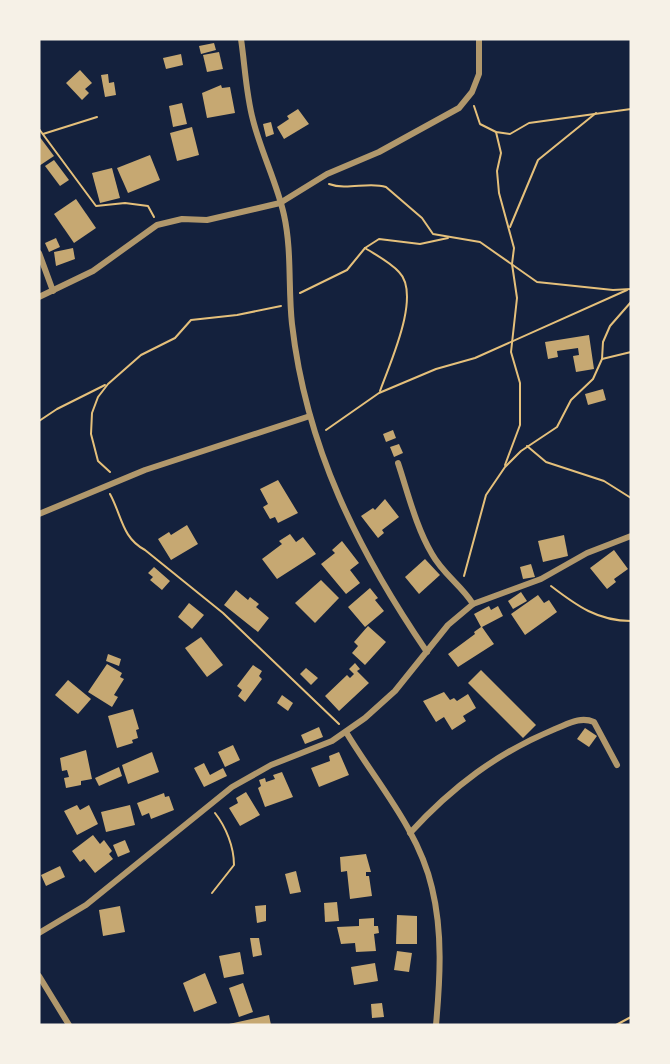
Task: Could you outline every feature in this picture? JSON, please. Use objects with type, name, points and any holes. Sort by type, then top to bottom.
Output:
[{"type":"street","points":[[241,39],[253,119],[285,226],[292,301],[291,321],[310,416],[342,508],[392,601],[427,652]]},
{"type":"street","points":[[39,297],[93,271],[157,225],[182,219],[207,220],[280,203],[318,180],[459,108],[472,92],[479,74],[479,39]]},
{"type":"street","points":[[39,253],[53,291]]},
{"type":"street","points":[[39,514],[120,480],[256,431],[310,416]]},
{"type":"street","points":[[398,463],[431,553],[446,575],[461,587],[473,604]]},
{"type":"street","points":[[39,933],[86,905],[232,787],[256,773],[332,741],[346,732],[395,691],[448,625],[473,604],[541,579],[587,553],[631,536]]},
{"type":"street","points":[[410,832],[438,802],[494,759],[522,743],[573,722],[588,720],[594,722],[616,765]]},
{"type":"street","points":[[346,732],[410,832],[427,871],[436,911],[440,956],[436,1025]]},
{"type":"street","points":[[39,976],[69,1025]]},
{"type":"path","points":[[472,92],[477,120],[496,132],[510,134],[529,123],[631,109]]},
{"type":"path","points":[[510,227],[525,185],[538,160],[597,112]]},
{"type":"path","points":[[43,134],[97,117]]},
{"type":"path","points":[[39,129],[96,206],[125,202],[148,206],[157,225]]},
{"type":"path","points":[[496,132],[501,153],[497,181],[514,248],[512,264],[517,298],[511,352],[520,383],[520,425],[512,442],[505,467]]},
{"type":"path","points":[[318,180],[339,187],[379,184],[386,187],[422,218],[433,234],[480,242],[537,282],[613,291],[630,289]]},
{"type":"path","points":[[120,480],[98,461],[91,434],[92,413],[98,397],[108,384],[148,350],[181,333],[191,320],[258,312],[292,301],[302,292],[347,270],[365,248],[379,239],[420,244],[448,238]]},
{"type":"path","points":[[365,248],[400,272],[408,292],[399,334],[379,393]]},
{"type":"path","points":[[317,437],[379,393],[511,342],[630,289]]},
{"type":"path","points":[[461,587],[486,495],[505,467],[527,446],[556,427],[571,400],[593,379],[602,359],[603,342],[610,326],[631,302]]},
{"type":"path","points":[[602,359],[631,352]]},
{"type":"path","points":[[39,421],[57,409],[108,384]]},
{"type":"path","points":[[527,446],[546,462],[604,481],[631,498]]},
{"type":"path","points":[[106,486],[120,512],[128,538],[223,613],[346,732]]},
{"type":"path","points":[[541,579],[590,614],[612,621],[631,621]]},
{"type":"path","points":[[209,806],[224,826],[234,858],[231,872],[212,893]]},
{"type":"path","points":[[616,1025],[631,1017]]},
{"type":"building","points":[[214,43],[216,50],[201,54],[199,46]]},
{"type":"building","points":[[219,52],[223,69],[207,72],[203,55]]},
{"type":"building","points":[[181,54],[183,65],[166,69],[163,58]]},
{"type":"building","points":[[80,70],[92,83],[85,89],[89,93],[82,100],[66,83]]},
{"type":"building","points":[[108,74],[109,83],[114,82],[116,95],[105,97],[101,75]]},
{"type":"building","points":[[221,85],[222,88],[230,87],[235,113],[207,118],[202,93]]},
{"type":"building","points":[[182,103],[187,124],[173,127],[169,106]]},
{"type":"building","points":[[298,109],[309,124],[284,139],[277,127],[289,119],[287,116]]},
{"type":"building","points":[[271,122],[274,134],[266,137],[263,124]]},
{"type":"building","points":[[192,127],[199,155],[177,161],[170,133]]},
{"type":"building","points":[[39,136],[54,156],[39,166]]},
{"type":"building","points":[[150,155],[160,180],[128,193],[117,168]]},
{"type":"building","points":[[54,160],[69,180],[60,186],[45,166]]},
{"type":"building","points":[[112,168],[120,198],[100,203],[92,173]]},
{"type":"building","points":[[76,199],[96,228],[74,243],[54,214]]},
{"type":"building","points":[[56,238],[60,247],[49,252],[45,243]]},
{"type":"building","points":[[73,248],[75,259],[56,266],[54,252]]},
{"type":"building","points":[[589,335],[594,369],[576,372],[573,356],[579,355],[578,348],[557,351],[558,357],[548,359],[545,342]]},
{"type":"building","points":[[603,389],[606,400],[588,405],[585,394]]},
{"type":"building","points":[[393,430],[396,438],[386,442],[383,434]]},
{"type":"building","points":[[399,444],[403,453],[394,457],[390,447]]},
{"type":"building","points":[[278,480],[298,513],[278,523],[275,517],[270,519],[263,507],[268,504],[260,489]]},
{"type":"building","points":[[385,499],[399,517],[382,530],[384,533],[378,538],[361,516],[373,508],[375,510]]},
{"type":"building","points":[[187,525],[198,544],[171,560],[158,539],[169,532],[171,535]]},
{"type":"building","points":[[290,534],[296,542],[303,537],[316,554],[277,579],[262,559],[282,544],[279,541]]},
{"type":"building","points":[[564,535],[568,556],[543,562],[538,541]]},
{"type":"building","points":[[342,541],[359,563],[350,570],[360,583],[346,594],[321,564],[335,553],[332,550]]},
{"type":"building","points":[[614,550],[628,569],[614,579],[616,582],[607,589],[590,568]]},
{"type":"building","points":[[425,559],[440,575],[419,594],[405,577]]},
{"type":"building","points":[[531,564],[535,577],[523,579],[520,567]]},
{"type":"building","points":[[154,567],[170,581],[162,590],[150,580],[153,577],[148,573]]},
{"type":"building","points":[[321,580],[339,598],[315,623],[295,603]]},
{"type":"building","points":[[370,588],[378,598],[375,600],[384,611],[365,627],[348,607]]},
{"type":"building","points":[[236,590],[248,600],[250,597],[259,604],[256,607],[269,618],[258,632],[224,605]]},
{"type":"building","points":[[521,592],[527,601],[513,609],[508,601]]},
{"type":"building","points":[[538,595],[544,603],[549,600],[557,612],[525,635],[511,614]]},
{"type":"building","points":[[189,603],[204,615],[192,629],[178,617]]},
{"type":"building","points":[[489,606],[491,610],[498,606],[503,616],[482,627],[494,644],[458,667],[448,654],[481,627],[474,614]]},
{"type":"building","points":[[368,626],[386,642],[365,665],[352,653],[358,646],[354,642]]},
{"type":"building","points":[[201,637],[223,665],[207,677],[185,648]]},
{"type":"building","points":[[108,654],[121,659],[119,666],[106,661]]},
{"type":"building","points":[[355,663],[360,669],[357,671],[369,683],[339,711],[325,696],[347,675],[350,678],[354,674],[349,669]]},
{"type":"building","points":[[107,664],[122,673],[120,677],[124,679],[114,695],[118,697],[112,707],[88,692]]},
{"type":"building","points":[[253,665],[262,671],[259,676],[262,679],[245,702],[238,696],[242,690],[237,686]]},
{"type":"building","points":[[306,668],[318,678],[311,685],[300,674]]},
{"type":"building","points":[[481,670],[536,725],[523,738],[468,683]]},
{"type":"building","points":[[68,680],[91,699],[78,714],[55,695]]},
{"type":"building","points":[[444,692],[450,700],[454,698],[457,701],[468,694],[476,708],[463,716],[466,721],[452,730],[444,717],[436,722],[423,701]]},
{"type":"building","points":[[282,695],[293,703],[288,711],[277,703]]},
{"type":"building","points":[[133,709],[139,729],[136,730],[138,738],[132,740],[133,743],[117,748],[108,716]]},
{"type":"building","points":[[319,727],[323,737],[305,744],[301,735]]},
{"type":"building","points":[[585,728],[597,736],[589,747],[577,739]]},
{"type":"building","points":[[233,745],[240,760],[225,767],[218,752]]},
{"type":"building","points":[[86,750],[92,779],[81,781],[81,785],[66,788],[64,778],[69,777],[67,770],[62,771],[60,758]]},
{"type":"building","points":[[152,752],[159,772],[128,784],[122,765]]},
{"type":"building","points":[[339,752],[349,775],[319,787],[311,768],[330,761],[329,756]]},
{"type":"building","points":[[204,763],[210,775],[223,768],[227,776],[204,787],[194,768]]},
{"type":"building","points":[[119,767],[122,776],[99,786],[95,778]]},
{"type":"building","points":[[282,772],[293,797],[265,807],[258,788],[261,786],[259,780],[265,778],[266,782],[275,779],[273,775]]},
{"type":"building","points":[[246,792],[260,815],[240,826],[229,808],[238,803],[236,798]]},
{"type":"building","points":[[164,793],[165,797],[169,796],[174,810],[151,819],[149,813],[142,816],[137,803]]},
{"type":"building","points":[[77,805],[80,810],[89,805],[98,824],[77,835],[64,811]]},
{"type":"building","points":[[130,805],[135,825],[106,832],[101,812]]},
{"type":"building","points":[[93,835],[100,844],[104,840],[112,851],[109,854],[113,859],[95,873],[84,859],[80,862],[72,851]]},
{"type":"building","points":[[125,840],[130,852],[118,857],[113,845]]},
{"type":"building","points":[[366,854],[371,872],[366,872],[366,876],[369,876],[372,896],[350,899],[347,871],[341,872],[340,857]]},
{"type":"building","points":[[60,866],[65,877],[46,886],[41,875]]},
{"type":"building","points":[[296,871],[301,892],[290,894],[285,874]]},
{"type":"building","points":[[337,902],[339,921],[325,922],[324,903]]},
{"type":"building","points":[[266,905],[266,921],[257,923],[255,906]]},
{"type":"building","points":[[120,906],[125,932],[103,936],[99,910]]},
{"type":"building","points":[[397,915],[417,916],[417,944],[396,944]]},
{"type":"building","points":[[374,918],[374,926],[378,926],[379,933],[374,934],[376,951],[356,952],[355,943],[341,944],[337,927],[359,926],[359,919]]},
{"type":"building","points":[[250,938],[259,938],[262,955],[253,957]]},
{"type":"building","points":[[397,951],[412,953],[409,972],[394,970]]},
{"type":"building","points":[[240,952],[244,974],[224,978],[219,956]]},
{"type":"building","points":[[375,963],[378,981],[354,985],[351,967]]},
{"type":"building","points":[[205,973],[217,1003],[194,1012],[183,983]]},
{"type":"building","points":[[243,983],[253,1012],[239,1017],[229,988]]},
{"type":"building","points":[[382,1003],[384,1017],[372,1018],[371,1004]]},
{"type":"building","points":[[269,1015],[271,1025],[229,1025],[229,1024]]}]
